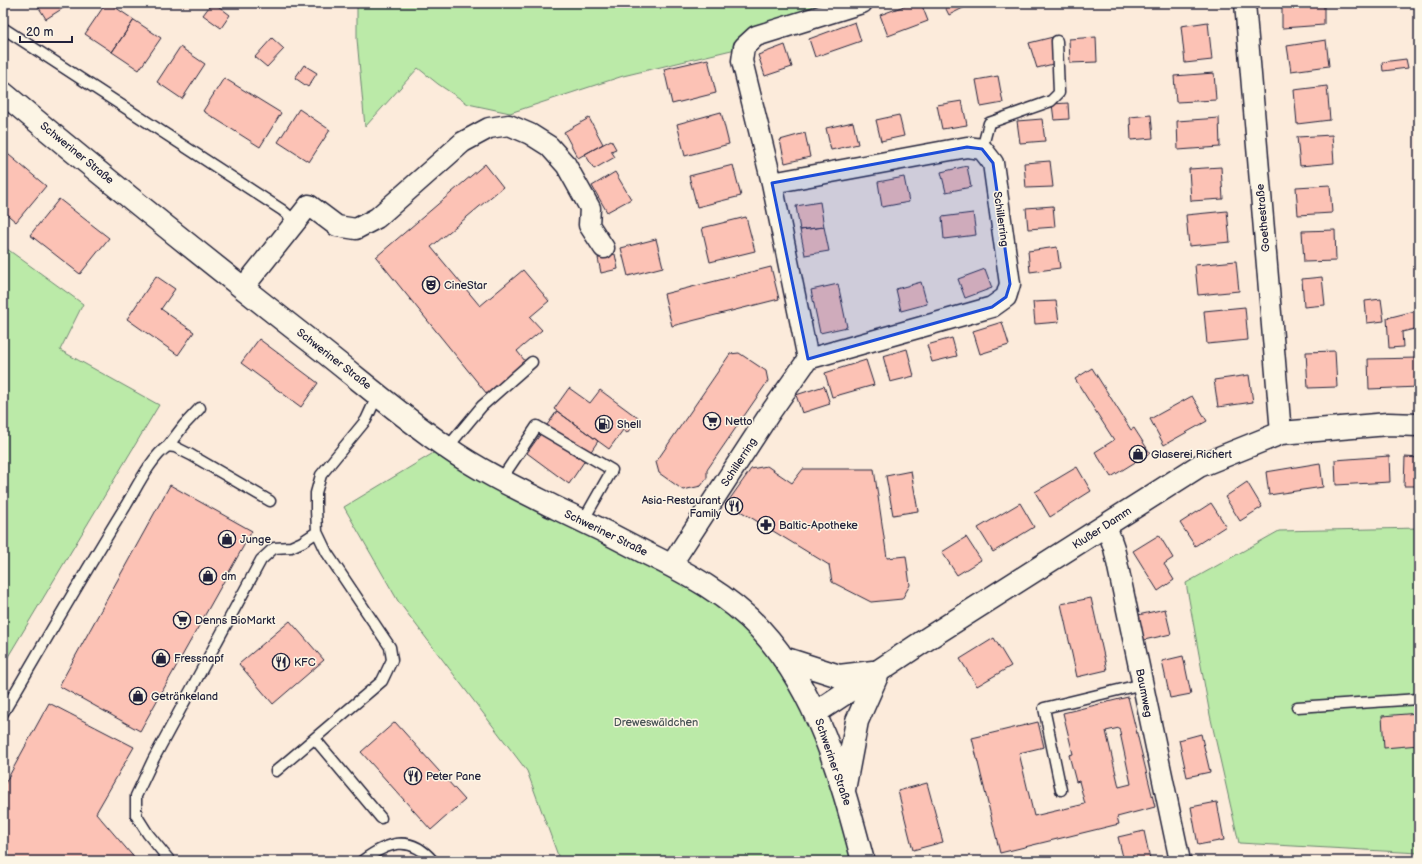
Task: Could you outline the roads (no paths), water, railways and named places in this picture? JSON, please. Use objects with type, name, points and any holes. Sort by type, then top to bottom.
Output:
[{"type":"main road","name":"Schweriner Straße","points":[[3,93],[243,288],[447,448],[500,481],[671,565],[717,592],[739,609],[760,630],[783,658],[798,680],[815,713],[844,792],[863,861]]},
{"type":"main road","name":"Klußer Damm","points":[[815,713],[1199,466],[1281,433],[1388,424],[1419,425]]},
{"type":"main road","points":[[783,658],[839,676],[879,671]]},
{"type":"main road","points":[[844,792],[857,721],[879,671]]},
{"type":"street","points":[[808,359],[772,184],[742,61],[744,47],[756,36],[862,3]]},
{"type":"street","name":"Goethestraße","points":[[1245,3],[1281,433]]},
{"type":"street","points":[[243,288],[309,205],[337,226],[356,229],[377,218],[463,142],[489,128],[509,125],[530,134],[548,146],[566,164],[590,208],[589,225],[604,248]]},
{"type":"street","points":[[772,184],[967,147],[982,149]]},
{"type":"street","name":"Schillerring","points":[[671,565],[808,359],[992,307],[1006,297],[1010,284],[993,163],[982,149]]},
{"type":"street","name":"Baumweg","points":[[1106,525],[1114,548],[1180,861]]},
{"type":"lane","points":[[3,28],[282,210],[296,222]]},
{"type":"lane","points":[[982,149],[989,123],[1051,101],[1059,93],[1057,41]]},
{"type":"lane","points":[[447,448],[482,406],[532,362]]},
{"type":"lane","points":[[276,771],[382,681],[392,660],[390,647],[327,553],[317,532],[316,493],[321,475],[366,420],[378,394]]},
{"type":"lane","points":[[3,713],[153,461],[168,446],[184,425],[200,408]]},
{"type":"lane","points":[[500,481],[537,426],[612,470],[583,521]]},
{"type":"lane","points":[[168,446],[175,447],[191,455],[270,501]]},
{"type":"lane","points":[[170,861],[148,834],[136,814],[136,796],[153,760],[261,560],[274,548],[291,547],[317,532]]},
{"type":"lane","points":[[1061,790],[1044,708],[1143,684]]},
{"type":"lane","points":[[1297,708],[1419,699]]},
{"type":"lane","points":[[315,739],[382,818]]},
{"type":"lane","points":[[362,861],[381,848],[402,843],[415,846],[426,852],[433,861]]},
{"type":"place","name":"CineStar","points":[[431,285]]},
{"type":"place","name":"Netto","points":[[712,421]]},
{"type":"place","name":"Shell","points":[[604,424]]},
{"type":"place","name":"Glaserei Richert","points":[[1138,454]]},
{"type":"place","name":"Asia-Restaurant Family","points":[[734,506]]},
{"type":"place","name":"Baltic-Apotheke","points":[[766,525]]},
{"type":"place","name":"Junge","points":[[227,539]]},
{"type":"place","name":"dm","points":[[208,576]]},
{"type":"place","name":"Denns BioMarkt","points":[[182,620]]},
{"type":"place","name":"Fressnapf","points":[[161,658]]},
{"type":"place","name":"KFC","points":[[281,662]]},
{"type":"place","name":"Getränkeland","points":[[138,696]]},
{"type":"place","name":"Peter Pane","points":[[413,776]]},
{"type":"park label","name":"Dreweswäldchen","points":[[656,722]]}]
